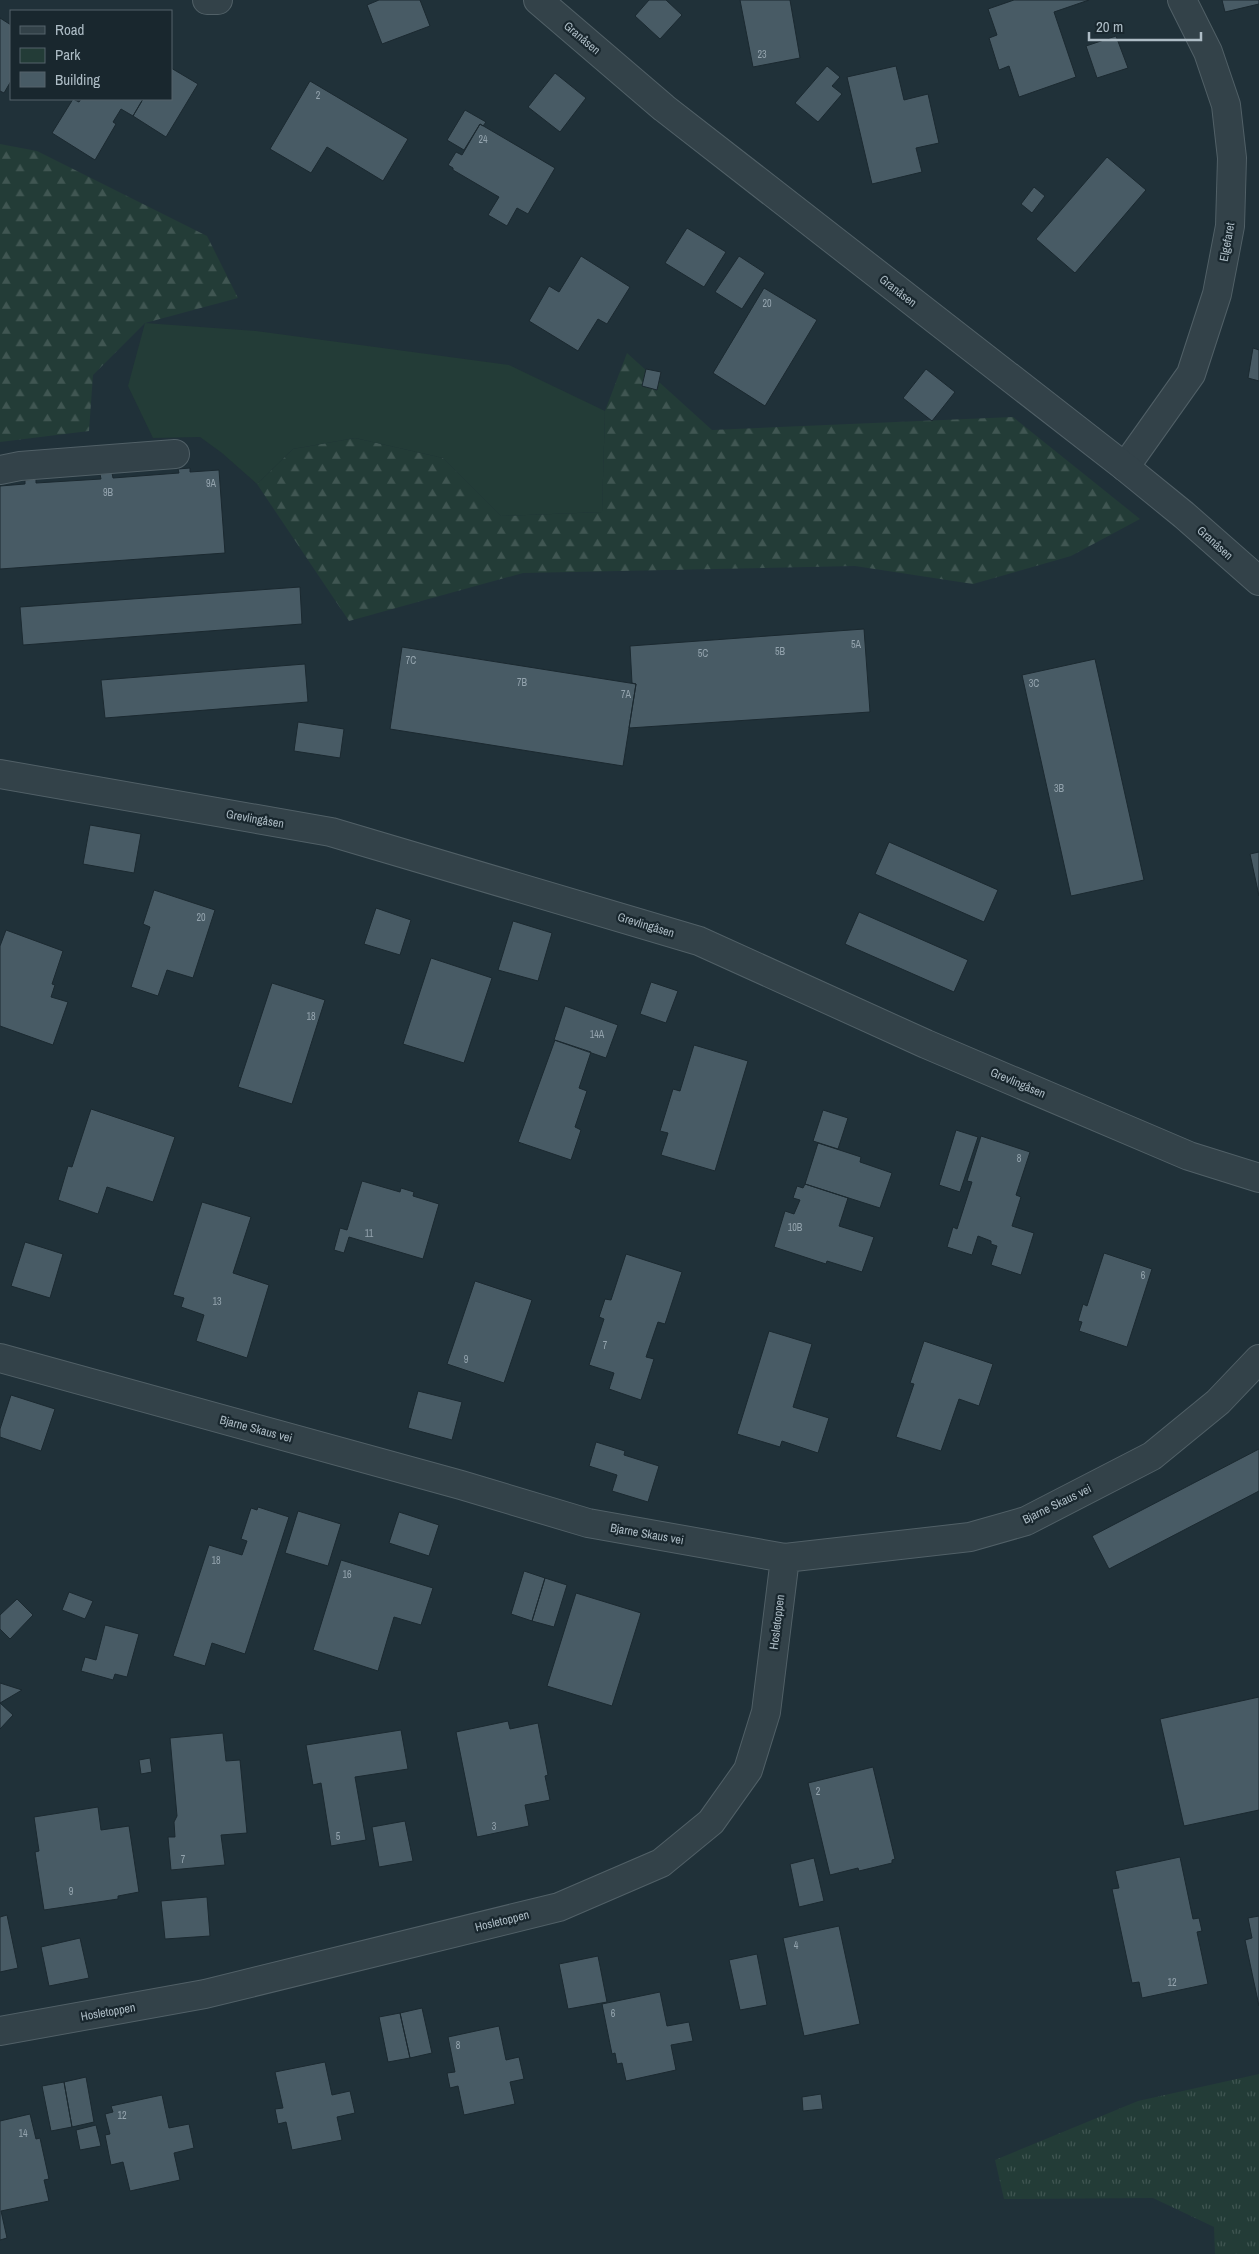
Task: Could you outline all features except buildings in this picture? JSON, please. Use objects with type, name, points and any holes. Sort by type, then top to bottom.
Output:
[{"type":"street","points":[[206,0],[218,0]]},
{"type":"street","name":"Granåsen","points":[[538,0],[664,108],[1125,467],[1184,515],[1259,581]]},
{"type":"street","name":"Elgefaret","points":[[1125,467],[1191,374],[1217,294],[1230,226],[1232,158],[1226,105],[1208,52],[1182,0]]},
{"type":"street","points":[[0,470],[20,466],[175,454]]},
{"type":"street","name":"Grevlingåsen","points":[[0,774],[331,832],[699,941],[926,1044],[1189,1156],[1259,1178]]},
{"type":"street","name":"Bjarne Skaus vei","points":[[0,1358],[461,1485],[588,1523],[785,1558],[970,1537],[1026,1520],[1152,1456],[1218,1402],[1259,1359]]},
{"type":"street","name":"Hosletoppen","points":[[0,2031],[205,1994],[559,1907],[662,1863],[711,1822],[748,1770],[766,1712],[785,1558]]},
{"type":"green space","points":[[0,144],[37,151],[207,236],[238,298],[145,323],[93,375],[89,431],[0,442]]},
{"type":"green space","points":[[145,323],[256,331],[509,365],[605,411],[602,512],[501,516],[443,458],[355,438],[293,449],[257,484],[222,453],[200,437],[153,438],[128,386]]},
{"type":"green space","points":[[627,353],[712,430],[1013,417],[1140,519],[1071,556],[973,584],[855,566],[523,573],[349,621],[257,484],[293,449],[355,438],[443,458],[501,516],[602,512],[605,411]]},
{"type":"green space","points":[[1259,2074],[1259,2254],[1215,2254],[1214,2227],[1153,2198],[1004,2199],[995,2160],[1138,2101]]}]
